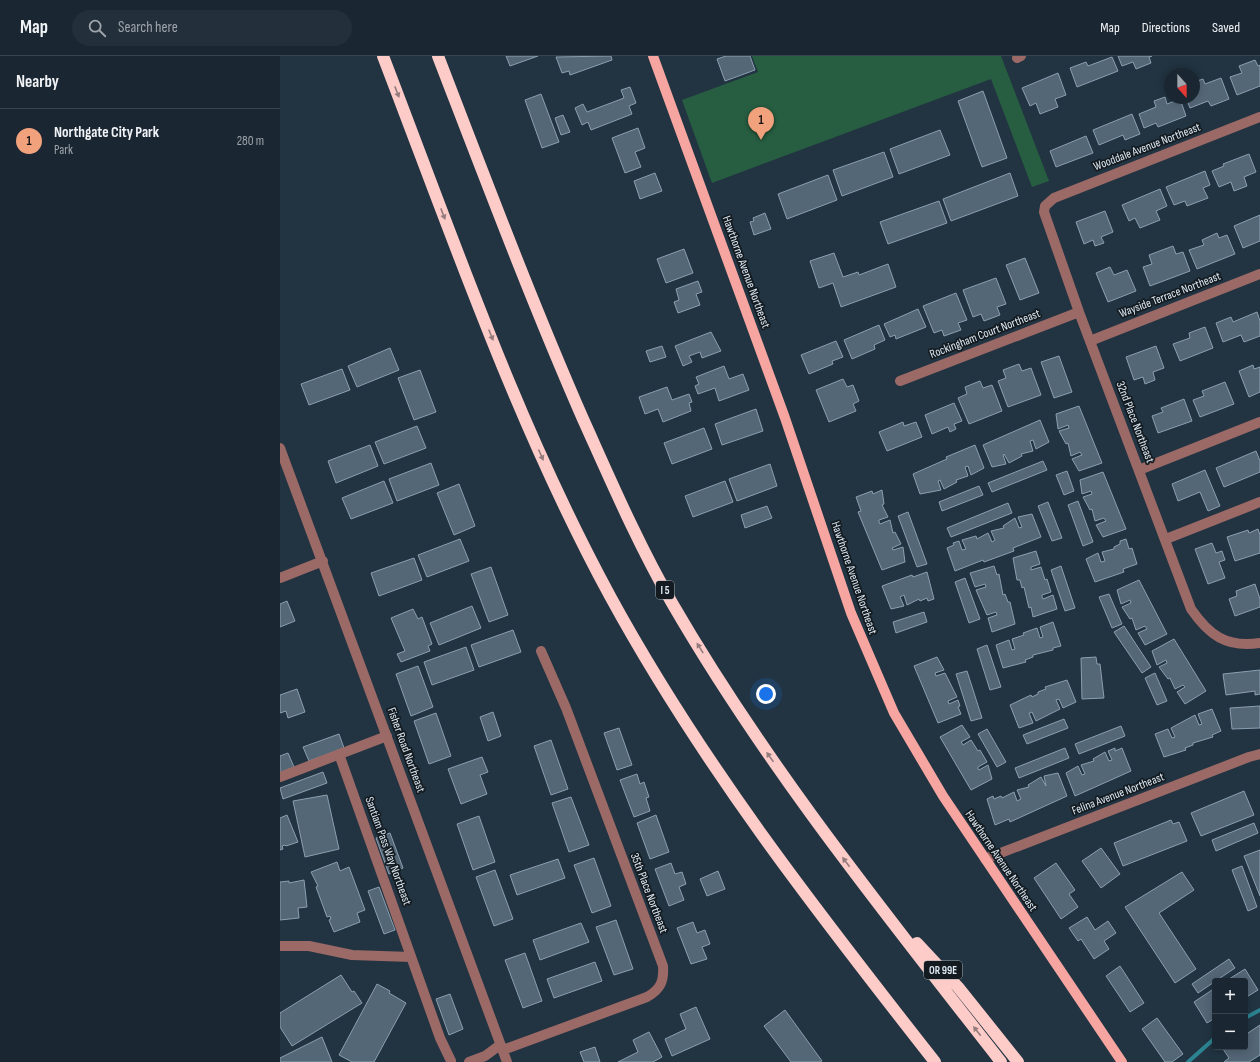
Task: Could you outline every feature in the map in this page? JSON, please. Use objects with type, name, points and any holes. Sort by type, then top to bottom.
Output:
[{"type":"highway","points":[[383,56],[466,273],[526,420],[556,487],[612,600],[670,698],[749,818],[803,892],[935,1062]]},
{"type":"highway","name":"I 5","points":[[438,56],[562,371],[628,517],[671,600],[721,683],[794,791],[862,883],[1002,1062]]},
{"type":"highway","name":"OR 99E","points":[[862,883],[958,987],[1018,1062]]},
{"type":"main road","name":"Hawthorne Avenue Northeast","points":[[653,56],[785,418],[837,574],[867,653],[894,713],[943,796],[1122,1062]]},
{"type":"street","name":"Wooddale Avenue Northeast","points":[[1045,206],[1054,198],[1260,117]]},
{"type":"street","name":"32nd Place Northeast","points":[[1045,206],[1046,218],[1079,312],[1166,539],[1191,609],[1201,623],[1219,639],[1236,642],[1260,643]]},
{"type":"street","name":"Wayside Terrace Northeast","points":[[1090,341],[1260,274]]},
{"type":"street","name":"Rockingham Court Northeast","points":[[900,381],[1079,312]]},
{"type":"street","points":[[1139,470],[1260,422]]},
{"type":"street","name":"Fisher Road Northeast","points":[[280,448],[507,1062]]},
{"type":"street","points":[[1166,539],[1260,502]]},
{"type":"street","points":[[280,578],[323,561]]},
{"type":"street","name":"35th Place Northeast","points":[[469,1062],[501,1048],[647,997],[656,992],[661,986],[664,977],[663,966],[569,716],[541,651]]},
{"type":"street","points":[[280,778],[387,736]]},
{"type":"street","name":"Santiam Pass Way Northeast","points":[[339,754],[440,1038],[452,1062]]},
{"type":"street","name":"Felina Avenue Northeast","points":[[985,860],[1243,759],[1260,754]]},
{"type":"street","points":[[280,946],[309,946],[352,955],[411,957]]},
{"type":"green space","points":[[752,56],[1001,56],[1049,181],[1032,187],[991,79],[712,183],[682,100],[758,72]]},
{"type":"building","points":[[506,56],[538,56],[510,66]]},
{"type":"building","points":[[611,56],[612,60],[570,75],[569,71],[562,73],[556,57]]},
{"type":"building","points":[[726,56],[750,56],[755,70],[725,81],[717,59]]},
{"type":"building","points":[[1118,56],[1152,56],[1149,57],[1151,63],[1136,69],[1133,62],[1122,66]]},
{"type":"building","points":[[1112,57],[1118,71],[1077,87],[1070,68],[1086,62],[1088,66]]},
{"type":"building","points":[[1255,60],[1258,66],[1260,65],[1260,86],[1237,95],[1230,77],[1242,73],[1239,66]]},
{"type":"building","points":[[1058,73],[1066,95],[1055,99],[1058,107],[1040,114],[1036,103],[1030,106],[1022,88]]},
{"type":"building","points":[[1221,78],[1229,99],[1211,106],[1208,101],[1190,108],[1188,104],[1200,104],[1200,80],[1203,79],[1205,84]]},
{"type":"building","points":[[630,87],[636,103],[629,106],[632,114],[591,130],[588,122],[582,125],[575,108],[583,104],[587,112],[624,98],[621,90]]},
{"type":"building","points":[[983,91],[1007,158],[982,167],[958,101]]},
{"type":"building","points":[[541,94],[559,142],[542,148],[525,100]]},
{"type":"building","points":[[1164,97],[1164,104],[1182,104],[1186,116],[1158,127],[1156,123],[1144,128],[1139,114],[1156,107],[1154,101]]},
{"type":"building","points":[[1132,114],[1140,134],[1125,140],[1123,135],[1099,145],[1093,130]]},
{"type":"building","points":[[563,115],[570,132],[561,135],[555,118]]},
{"type":"building","points":[[638,128],[645,148],[635,152],[641,167],[625,173],[612,138]]},
{"type":"building","points":[[940,130],[950,155],[899,174],[890,149]]},
{"type":"building","points":[[1086,136],[1093,153],[1056,167],[1050,151]]},
{"type":"building","points":[[884,152],[893,177],[842,196],[833,170]]},
{"type":"building","points":[[1249,154],[1256,172],[1244,177],[1247,186],[1234,191],[1231,182],[1219,187],[1212,171],[1224,166],[1223,164]]},
{"type":"building","points":[[1205,171],[1210,185],[1203,188],[1208,198],[1187,206],[1185,201],[1174,205],[1166,187]]},
{"type":"building","points":[[655,173],[662,191],[640,199],[634,181]]},
{"type":"building","points":[[1010,173],[1018,196],[951,221],[943,199]]},
{"type":"building","points":[[828,175],[837,200],[787,219],[778,194]]},
{"type":"building","points":[[1160,189],[1167,206],[1156,211],[1160,220],[1140,228],[1135,218],[1129,221],[1122,205]]},
{"type":"building","points":[[939,201],[947,223],[888,244],[880,222]]},
{"type":"building","points":[[1105,211],[1113,232],[1101,237],[1104,243],[1095,246],[1093,240],[1084,244],[1076,222]]},
{"type":"building","points":[[765,213],[771,229],[754,235],[750,222],[754,221],[753,218]]},
{"type":"building","points":[[1260,215],[1260,241],[1243,248],[1234,226]]},
{"type":"building","points":[[1217,233],[1219,238],[1227,235],[1235,254],[1197,269],[1189,250],[1204,245],[1202,240]]},
{"type":"building","points":[[1173,246],[1176,254],[1183,252],[1190,271],[1150,286],[1143,267],[1152,264],[1149,255]]},
{"type":"building","points":[[684,249],[693,273],[666,283],[657,259]]},
{"type":"building","points":[[834,253],[843,277],[858,272],[859,275],[888,264],[896,287],[841,307],[833,283],[819,288],[810,261]]},
{"type":"building","points":[[1025,258],[1039,293],[1020,300],[1006,265]]},
{"type":"building","points":[[1110,267],[1114,275],[1127,270],[1136,291],[1108,302],[1096,273]]},
{"type":"building","points":[[996,278],[1006,304],[997,307],[1000,315],[984,321],[981,314],[973,317],[963,290]]},
{"type":"building","points":[[698,281],[702,292],[696,294],[700,305],[678,313],[674,302],[679,300],[676,289]]},
{"type":"building","points":[[956,293],[967,320],[958,323],[961,330],[944,336],[942,330],[934,333],[923,306]]},
{"type":"building","points":[[918,309],[926,327],[896,339],[895,335],[890,337],[884,324]]},
{"type":"building","points":[[1257,312],[1260,321],[1260,336],[1244,342],[1241,335],[1223,342],[1216,323],[1231,317],[1233,322]]},
{"type":"building","points":[[879,325],[885,340],[874,345],[875,349],[852,359],[844,340]]},
{"type":"building","points":[[1205,327],[1213,348],[1180,361],[1173,344],[1190,338],[1189,333]]},
{"type":"building","points":[[711,332],[721,351],[702,358],[700,352],[689,356],[692,362],[683,366],[675,346]]},
{"type":"building","points":[[836,341],[843,357],[832,361],[833,364],[809,374],[801,355]]},
{"type":"building","points":[[662,346],[666,357],[650,362],[646,351]]},
{"type":"building","points":[[1156,346],[1164,368],[1153,372],[1155,380],[1145,384],[1143,377],[1134,380],[1126,357]]},
{"type":"building","points":[[390,348],[399,370],[357,387],[348,366]]},
{"type":"building","points":[[1059,356],[1072,392],[1054,398],[1041,362]]},
{"type":"building","points":[[1019,364],[1022,371],[1031,368],[1041,395],[1008,407],[998,381],[1006,378],[1003,370]]},
{"type":"building","points":[[1253,365],[1254,369],[1260,367],[1260,392],[1249,397],[1239,371]]},
{"type":"building","points":[[724,366],[729,379],[743,374],[749,390],[719,401],[715,388],[698,394],[695,386],[699,384],[696,377]]},
{"type":"building","points":[[342,369],[350,390],[309,405],[301,384]]},
{"type":"building","points":[[420,370],[436,412],[414,420],[398,378]]},
{"type":"building","points":[[843,379],[847,387],[853,385],[859,401],[853,404],[856,411],[829,422],[816,390]]},
{"type":"building","points":[[980,381],[983,388],[992,385],[1002,411],[969,424],[958,398],[967,394],[965,387]]},
{"type":"building","points":[[1225,382],[1234,404],[1200,417],[1193,400],[1204,396],[1202,391]]},
{"type":"building","points":[[667,387],[672,400],[689,394],[692,402],[689,403],[691,411],[663,422],[658,409],[645,414],[639,397]]},
{"type":"building","points":[[1184,399],[1192,421],[1158,433],[1152,416],[1163,412],[1161,408]]},
{"type":"building","points":[[954,403],[962,421],[954,424],[956,429],[950,432],[948,427],[932,434],[925,415]]},
{"type":"building","points":[[1079,406],[1102,463],[1079,471],[1072,459],[1082,455],[1080,452],[1071,456],[1068,443],[1066,444],[1059,431],[1069,428],[1068,425],[1058,429],[1056,414]]},
{"type":"building","points":[[756,409],[763,431],[722,445],[715,424]]},
{"type":"building","points":[[1040,420],[1049,442],[1036,449],[1033,440],[1030,441],[1033,451],[1021,454],[1022,456],[1009,463],[1004,454],[1006,464],[992,467],[983,445]]},
{"type":"building","points":[[903,422],[904,426],[916,422],[922,437],[887,451],[879,432]]},
{"type":"building","points":[[417,426],[426,448],[384,464],[375,442]]},
{"type":"building","points":[[704,428],[712,449],[672,464],[664,443]]},
{"type":"building","points":[[370,445],[378,466],[336,483],[328,461]]},
{"type":"building","points":[[975,445],[984,468],[971,475],[968,466],[965,467],[968,476],[956,480],[957,482],[944,489],[940,480],[938,481],[941,490],[920,494],[913,474],[947,459],[946,457]]},
{"type":"building","points":[[1256,451],[1260,461],[1260,472],[1224,487],[1216,468]]},
{"type":"building","points":[[1043,461],[1047,470],[992,492],[988,483]]},
{"type":"building","points":[[431,463],[439,485],[397,501],[389,479]]},
{"type":"building","points":[[770,464],[777,486],[737,501],[729,479]]},
{"type":"building","points":[[1205,470],[1220,506],[1208,511],[1200,492],[1178,501],[1172,484]]},
{"type":"building","points":[[1067,471],[1074,491],[1064,495],[1056,475]]},
{"type":"building","points":[[1103,472],[1126,529],[1103,537],[1096,525],[1106,521],[1104,518],[1095,521],[1092,509],[1090,510],[1083,497],[1092,494],[1091,491],[1082,494],[1080,480]]},
{"type":"building","points":[[384,481],[393,503],[351,519],[342,498]]},
{"type":"building","points":[[725,481],[733,502],[693,517],[685,496]]},
{"type":"building","points":[[459,484],[475,526],[454,535],[437,493]]},
{"type":"building","points":[[979,486],[983,495],[942,511],[939,502]]},
{"type":"building","points":[[882,490],[884,504],[882,505],[888,517],[879,520],[879,522],[880,524],[890,520],[893,533],[895,532],[901,544],[892,548],[893,550],[903,547],[905,562],[882,570],[858,512],[861,511],[856,497],[872,491],[873,494]]},
{"type":"building","points":[[1078,501],[1093,542],[1083,546],[1068,505]]},
{"type":"building","points":[[1048,502],[1062,538],[1052,541],[1038,506]]},
{"type":"building","points":[[1008,503],[1012,513],[951,537],[947,528]]},
{"type":"building","points":[[767,506],[772,518],[745,528],[741,515]]},
{"type":"building","points":[[908,512],[927,564],[917,567],[898,516]]},
{"type":"building","points":[[1032,514],[1041,537],[1013,548],[1014,551],[984,562],[983,560],[955,571],[947,548],[954,545],[953,543],[959,541],[962,550],[966,549],[962,540],[976,536],[977,539],[988,533],[992,542],[995,540],[991,531],[1004,528],[1003,526],[1015,518],[1019,528],[1022,527],[1018,517]]},
{"type":"building","points":[[1258,529],[1260,535],[1260,553],[1235,561],[1227,537],[1248,530],[1249,533]]},
{"type":"building","points":[[460,539],[469,561],[427,577],[418,555]]},
{"type":"building","points":[[1126,539],[1129,549],[1132,548],[1137,564],[1123,569],[1124,572],[1095,582],[1086,559],[1098,553],[1101,562],[1105,561],[1102,552],[1114,549],[1114,547],[1120,544],[1120,541]]},
{"type":"building","points":[[1212,543],[1216,553],[1222,551],[1225,560],[1219,562],[1225,578],[1208,584],[1195,549]]},
{"type":"building","points":[[1036,551],[1040,564],[1031,567],[1031,570],[1041,567],[1051,592],[1042,595],[1042,597],[1043,599],[1053,595],[1057,609],[1033,617],[1031,607],[1029,608],[1024,587],[1022,588],[1020,580],[1017,580],[1013,558]]},
{"type":"building","points":[[414,558],[422,580],[379,596],[371,573]]},
{"type":"building","points":[[994,566],[997,575],[999,574],[1003,595],[1005,594],[1008,602],[1010,602],[1015,624],[992,632],[988,618],[997,615],[996,612],[987,615],[976,590],[986,587],[985,584],[975,587],[970,573]]},
{"type":"building","points":[[1061,566],[1075,608],[1065,611],[1051,570]]},
{"type":"building","points":[[491,567],[508,615],[489,622],[471,574]]},
{"type":"building","points":[[927,572],[934,599],[928,601],[927,598],[920,601],[919,599],[907,605],[904,595],[900,597],[904,606],[891,609],[882,586],[912,575],[913,577]]},
{"type":"building","points":[[965,578],[980,619],[969,623],[955,582]]},
{"type":"building","points":[[1139,580],[1167,634],[1145,645],[1138,633],[1147,629],[1145,626],[1136,630],[1132,618],[1130,619],[1122,607],[1131,603],[1130,600],[1121,604],[1117,590]]},
{"type":"building","points":[[1255,584],[1260,599],[1260,607],[1235,616],[1229,599],[1237,596],[1236,591]]},
{"type":"building","points":[[1109,594],[1122,624],[1112,628],[1099,597]]},
{"type":"building","points":[[287,601],[295,621],[280,627],[280,604]]},
{"type":"building","points":[[472,606],[481,628],[439,645],[430,623]]},
{"type":"building","points":[[413,609],[418,619],[422,617],[432,644],[428,646],[430,651],[401,662],[397,654],[405,651],[391,618]]},
{"type":"building","points":[[924,612],[927,622],[896,633],[893,622]]},
{"type":"building","points":[[1053,622],[1061,646],[1053,648],[1053,650],[1033,655],[1033,657],[1025,660],[1026,662],[1003,668],[996,645],[1009,640],[1012,650],[1015,649],[1012,639],[1037,628],[1040,638],[1043,637],[1040,627]]},
{"type":"building","points":[[1124,626],[1151,667],[1142,673],[1114,632]]},
{"type":"building","points":[[513,630],[521,652],[479,667],[471,645]]},
{"type":"building","points":[[1174,639],[1206,691],[1185,704],[1177,692],[1185,687],[1183,685],[1175,689],[1170,678],[1168,679],[1159,667],[1167,663],[1166,660],[1157,665],[1152,651]]},
{"type":"building","points":[[987,645],[1001,687],[990,690],[977,649]]},
{"type":"building","points":[[466,647],[474,670],[432,685],[424,662]]},
{"type":"building","points":[[937,657],[944,670],[935,673],[936,676],[945,673],[957,697],[948,701],[949,704],[958,700],[960,706],[958,707],[961,714],[938,723],[914,666]]},
{"type":"building","points":[[1096,657],[1097,664],[1100,664],[1104,698],[1082,699],[1081,658]]},
{"type":"building","points":[[418,666],[433,707],[411,716],[396,674]]},
{"type":"building","points":[[1260,670],[1260,694],[1255,695],[1255,691],[1226,695],[1223,674]]},
{"type":"building","points":[[967,671],[982,718],[971,721],[956,674]]},
{"type":"building","points":[[1155,673],[1167,701],[1157,705],[1145,678]]},
{"type":"building","points":[[1067,680],[1076,702],[1063,708],[1059,699],[1056,700],[1060,709],[1036,721],[1032,712],[1029,713],[1033,723],[1019,728],[1010,705],[1031,695],[1032,697],[1038,694],[1038,692],[1046,689],[1045,687]]},
{"type":"building","points":[[297,689],[305,712],[288,718],[286,711],[280,713],[280,695]]},
{"type":"building","points":[[1260,706],[1260,728],[1232,729],[1230,708]]},
{"type":"building","points":[[1212,709],[1221,731],[1212,735],[1213,737],[1193,743],[1193,745],[1185,748],[1186,750],[1164,757],[1155,734],[1168,729],[1172,738],[1175,737],[1171,728],[1195,715],[1199,725],[1202,724],[1198,714]]},
{"type":"building","points":[[493,712],[501,736],[488,741],[480,717]]},
{"type":"building","points":[[436,713],[451,756],[429,764],[414,721]]},
{"type":"building","points":[[1064,719],[1068,728],[1027,744],[1023,735]]},
{"type":"building","points":[[962,725],[970,737],[961,742],[963,745],[971,740],[978,751],[980,750],[987,762],[978,767],[978,769],[979,770],[988,765],[992,779],[971,790],[940,737]]},
{"type":"building","points":[[1121,726],[1125,736],[1079,754],[1075,744]]},
{"type":"building","points":[[619,728],[632,765],[617,770],[604,733]]},
{"type":"building","points":[[987,729],[1006,762],[997,767],[978,734]]},
{"type":"building","points":[[339,734],[344,748],[309,761],[303,747]]},
{"type":"building","points":[[551,740],[568,789],[551,795],[534,746]]},
{"type":"building","points":[[1065,748],[1069,758],[1019,778],[1015,768]]},
{"type":"building","points":[[1115,748],[1115,751],[1122,748],[1131,771],[1075,796],[1066,773],[1078,766],[1082,775],[1085,774],[1081,765],[1094,761],[1093,759],[1105,752],[1109,761],[1112,760],[1108,751]]},
{"type":"building","points":[[288,753],[294,767],[280,773],[280,756]]},
{"type":"building","points":[[482,757],[488,772],[480,775],[487,794],[461,804],[448,769]]},
{"type":"building","points":[[323,772],[327,783],[283,799],[280,788]]},
{"type":"building","points":[[1058,773],[1067,796],[1010,822],[1009,819],[995,825],[987,799],[993,796],[994,799],[1001,796],[1002,798],[1014,792],[1017,801],[1021,799],[1017,790],[1029,787],[1028,785],[1041,777],[1046,786],[1044,776]]},
{"type":"building","points":[[637,774],[640,784],[644,782],[649,797],[646,798],[650,811],[634,817],[620,780]]},
{"type":"building","points":[[1244,791],[1254,815],[1201,836],[1191,813]]},
{"type":"building","points":[[327,795],[339,849],[305,857],[293,801]]},
{"type":"building","points":[[571,797],[589,845],[569,852],[552,803]]},
{"type":"building","points":[[287,815],[298,842],[282,846],[283,849],[280,850],[280,818]]},
{"type":"building","points":[[656,815],[669,852],[650,859],[637,823]]},
{"type":"building","points":[[479,816],[495,862],[473,870],[457,824]]},
{"type":"building","points":[[1171,820],[1173,824],[1179,822],[1187,841],[1123,866],[1114,843]]},
{"type":"building","points":[[1254,823],[1258,833],[1216,851],[1212,840]]},
{"type":"building","points":[[390,833],[403,868],[389,874],[376,838]]},
{"type":"building","points":[[1101,848],[1120,874],[1101,888],[1082,861]]},
{"type":"building","points":[[1260,850],[1260,896],[1244,856]]},
{"type":"building","points":[[594,858],[611,906],[592,913],[574,865]]},
{"type":"building","points":[[558,859],[565,878],[517,895],[510,875]]},
{"type":"building","points":[[337,862],[340,871],[349,867],[365,910],[357,913],[360,922],[334,932],[329,920],[331,919],[330,916],[327,917],[316,887],[318,886],[311,872]]},
{"type":"building","points":[[671,863],[675,874],[682,872],[686,884],[679,887],[684,900],[669,906],[655,869]]},
{"type":"building","points":[[1056,863],[1075,890],[1069,894],[1078,907],[1061,919],[1034,878]]},
{"type":"building","points":[[1242,866],[1257,907],[1248,911],[1232,870]]},
{"type":"building","points":[[495,870],[513,919],[494,926],[476,877]]},
{"type":"building","points":[[718,871],[725,889],[707,896],[700,879]]},
{"type":"building","points":[[1182,872],[1194,890],[1159,913],[1196,969],[1175,983],[1125,907]]},
{"type":"building","points":[[304,880],[307,907],[298,908],[299,918],[280,920],[280,882],[289,881],[289,883]]},
{"type":"building","points":[[379,887],[395,930],[384,934],[368,891]]},
{"type":"building","points":[[1087,917],[1095,930],[1108,921],[1116,933],[1104,941],[1109,949],[1094,959],[1081,939],[1078,941],[1069,928]]},
{"type":"building","points":[[616,920],[633,969],[614,975],[596,927]]},
{"type":"building","points":[[693,922],[697,933],[705,930],[710,944],[702,947],[707,959],[691,964],[677,928]]},
{"type":"building","points":[[581,923],[589,942],[540,960],[533,940]]},
{"type":"building","points":[[525,953],[542,1001],[523,1008],[505,960]]},
{"type":"building","points":[[1229,959],[1235,968],[1220,978],[1212,978],[1212,984],[1198,993],[1192,984]]},
{"type":"building","points":[[595,962],[602,981],[554,998],[547,979]]},
{"type":"building","points":[[1120,966],[1144,1003],[1130,1012],[1106,976]]},
{"type":"building","points":[[1245,969],[1258,990],[1248,996],[1248,978],[1231,978]]},
{"type":"building","points":[[341,975],[352,992],[354,991],[362,1003],[292,1046],[280,1027],[280,1013]]},
{"type":"building","points":[[377,984],[390,991],[389,993],[406,1003],[374,1062],[352,1062],[339,1055]]},
{"type":"building","points":[[1212,990],[1212,1020],[1207,1023],[1194,1002]]},
{"type":"building","points":[[450,994],[463,1029],[449,1035],[436,999]]},
{"type":"building","points":[[696,1007],[710,1039],[672,1056],[665,1039],[686,1029],[680,1014]]},
{"type":"building","points":[[785,1010],[822,1061],[791,1062],[764,1026]]},
{"type":"building","points":[[1157,1018],[1183,1054],[1172,1062],[1165,1062],[1142,1029]]},
{"type":"building","points":[[1260,1025],[1260,1055],[1249,1062],[1224,1062],[1229,1058],[1224,1050],[1248,1050],[1248,1033]]},
{"type":"building","points":[[649,1032],[662,1057],[653,1062],[618,1062],[638,1052],[633,1040]]},
{"type":"building","points":[[322,1037],[332,1062],[280,1062],[280,1058]]},
{"type":"building","points":[[595,1047],[600,1062],[584,1062],[580,1052]]},
{"type":"waterway","points":[[1248,1016],[1260,1010]]},
{"type":"waterway","points":[[1188,1062],[1212,1041]]},
{"type":"place","name":"Northgate City Park","points":[[761,140]]}]
